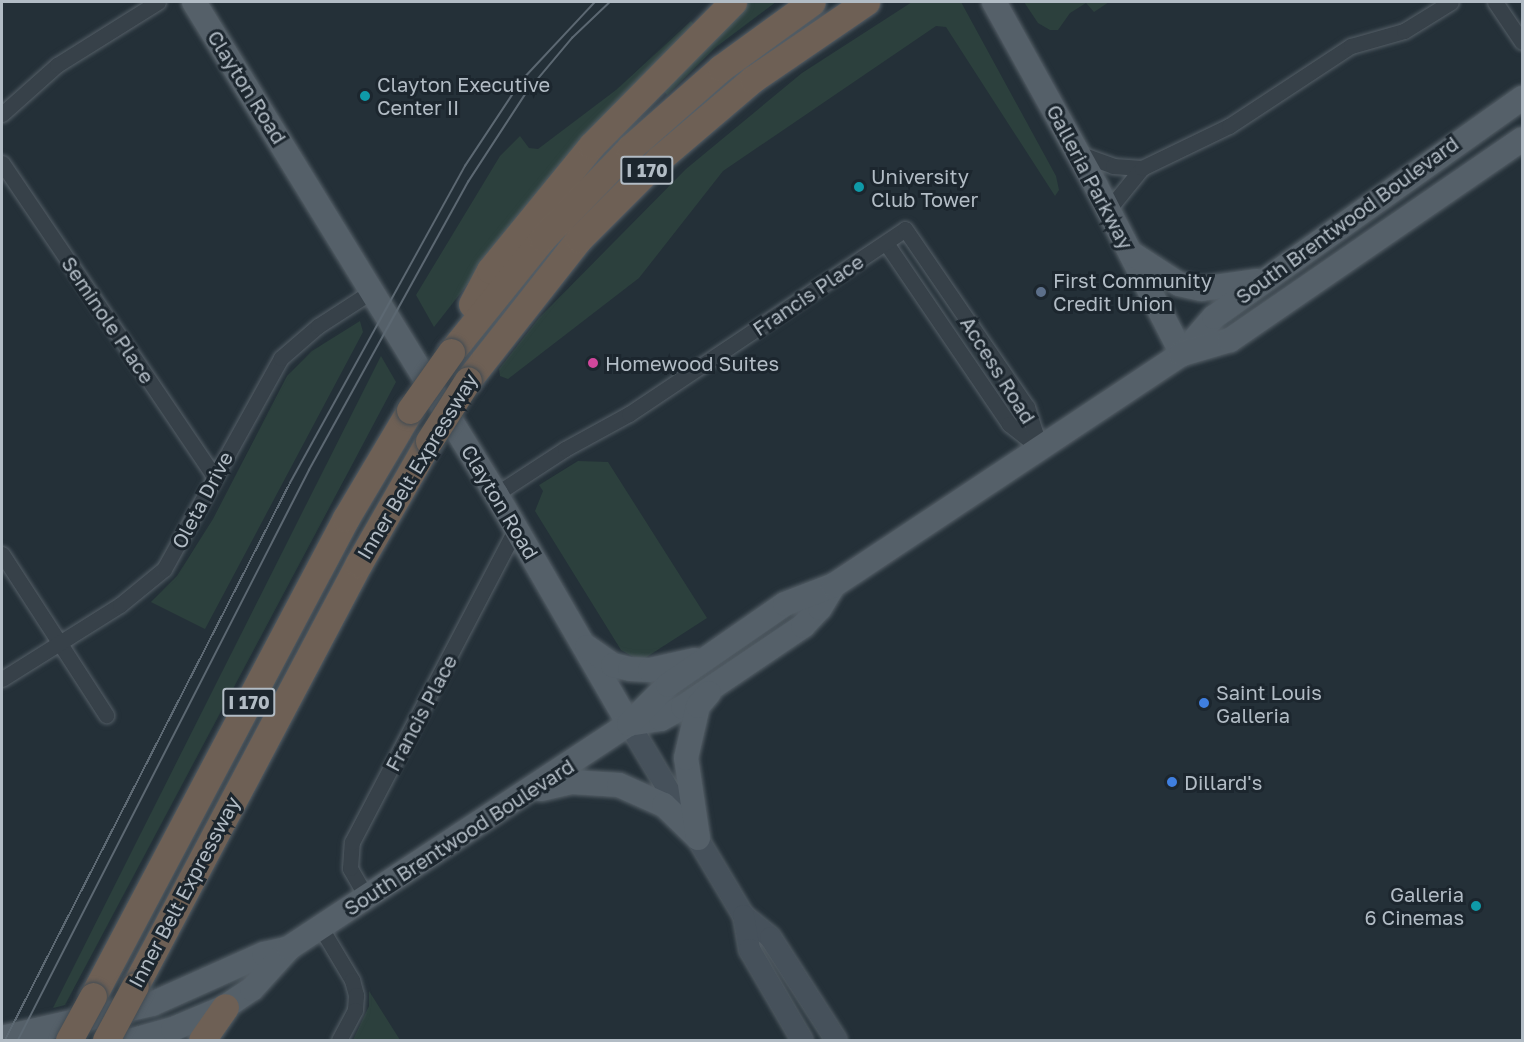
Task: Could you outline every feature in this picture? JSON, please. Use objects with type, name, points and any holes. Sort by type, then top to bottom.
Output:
[{"type":"highway","points":[[451,352],[477,293],[525,227],[592,145],[733,2]]},
{"type":"highway","name":"Inner Belt Expressway","points":[[69,1041],[346,518],[410,410],[451,352],[543,237],[630,148],[721,68],[812,2]]},
{"type":"highway","name":"Inner Belt Expressway","points":[[106,1041],[359,562],[429,441],[468,380],[579,239],[659,159],[753,79],[866,2]]},
{"type":"highway","points":[[202,1041],[225,1006]]},
{"type":"main road","name":"Clayton Road","points":[[194,2],[496,494],[743,915],[770,937],[836,1041]]},
{"type":"main road","name":"Galleria Parkway","points":[[994,2],[1078,153],[1182,354]]},
{"type":"main road","name":"South Brentwood Boulevard","points":[[1182,354],[1205,325],[1265,279],[1522,98]]},
{"type":"main road","name":"South Brentwood Boulevard","points":[[132,1041],[173,1029],[225,1006],[252,989],[289,948],[629,724],[658,693],[785,604],[834,585],[1182,354],[1230,340],[1522,139]]},
{"type":"main road","points":[[1129,251],[1179,284],[1201,289],[1265,279]]},
{"type":"main road","name":"South Brentwood Boulevard","points":[[629,724],[661,719],[803,626],[820,608],[834,585]]},
{"type":"main road","points":[[583,644],[613,665],[630,669],[650,670],[711,655]]},
{"type":"main road","points":[[698,838],[686,758],[698,706],[716,684]]},
{"type":"main road","points":[[524,794],[572,782],[619,785],[663,805],[698,838]]},
{"type":"main road","name":"Clayton Road","points":[[743,915],[748,950],[802,1041]]},
{"type":"main road","name":"South Brentwood Boulevard","points":[[2,1038],[152,1004],[264,954],[289,948]]},
{"type":"street","points":[[2,114],[57,65],[158,2]]},
{"type":"street","points":[[1108,210],[1142,168],[1229,126],[1351,46],[1404,31],[1451,2]]},
{"type":"street","points":[[1495,2],[1522,42]]},
{"type":"street","points":[[1078,153],[1113,166],[1142,168]]},
{"type":"street","name":"Seminole Place","points":[[2,163],[214,476]]},
{"type":"street","name":"Francis Place","points":[[496,494],[565,449],[629,414],[905,230]]},
{"type":"street","name":"Access Road","points":[[905,230],[1027,407],[1040,448]]},
{"type":"street","name":"Access Road","points":[[886,243],[1010,424],[1040,448]]},
{"type":"street","name":"Oleta Drive","points":[[2,679],[120,605],[164,569],[178,549],[214,476],[281,358],[318,326],[372,291]]},
{"type":"street","name":"Francis Place","points":[[367,898],[350,868],[352,842],[516,528]]},
{"type":"street","points":[[2,554],[57,644],[106,715]]},
{"type":"street","points":[[321,928],[352,980],[356,995],[355,1010],[339,1041]]},
{"type":"green space","points":[[750,2],[776,2],[716,47],[667,95],[662,89]]},
{"type":"green space","points":[[912,2],[961,2],[1056,176],[1059,190],[1055,196],[946,27],[936,26],[723,171],[639,278],[508,379],[500,376],[499,369],[539,318],[686,169],[802,73]]},
{"type":"green space","points":[[1024,2],[1109,2],[1094,12],[1086,3],[1070,13],[1058,30],[1050,30],[1038,23]]},
{"type":"green space","points":[[691,21],[694,25],[478,271],[434,327],[416,295],[500,156],[520,136],[529,148],[538,149],[616,90]]},
{"type":"green space","points":[[360,321],[363,332],[205,629],[151,602],[177,576],[213,519],[287,376],[312,351]]},
{"type":"green space","points":[[381,356],[396,382],[65,1005],[53,1008]]},
{"type":"green space","points":[[578,461],[608,462],[707,618],[645,658],[635,658],[621,650],[535,511],[543,491],[539,485]]},
{"type":"green space","points":[[369,991],[400,1040],[353,1040],[369,1006]]},
{"type":"tram line","points":[[5,1040],[290,483],[465,166],[522,80],[595,2]]},
{"type":"tram line","points":[[18,1040],[309,470],[468,182],[526,93],[572,38],[610,2]]},
{"type":"place","name":"Clayton Executive Center II","points":[[365,96]]},
{"type":"place","name":"University Club Tower","points":[[859,187]]},
{"type":"place","name":"First Community Credit Union","points":[[1041,292]]},
{"type":"place","name":"Homewood Suites","points":[[593,363]]},
{"type":"place","name":"Saint Louis Galleria","points":[[1204,703]]},
{"type":"place","name":"Dillard's","points":[[1172,782]]},
{"type":"place","name":"Galleria 6 Cinemas","points":[[1476,906]]}]
